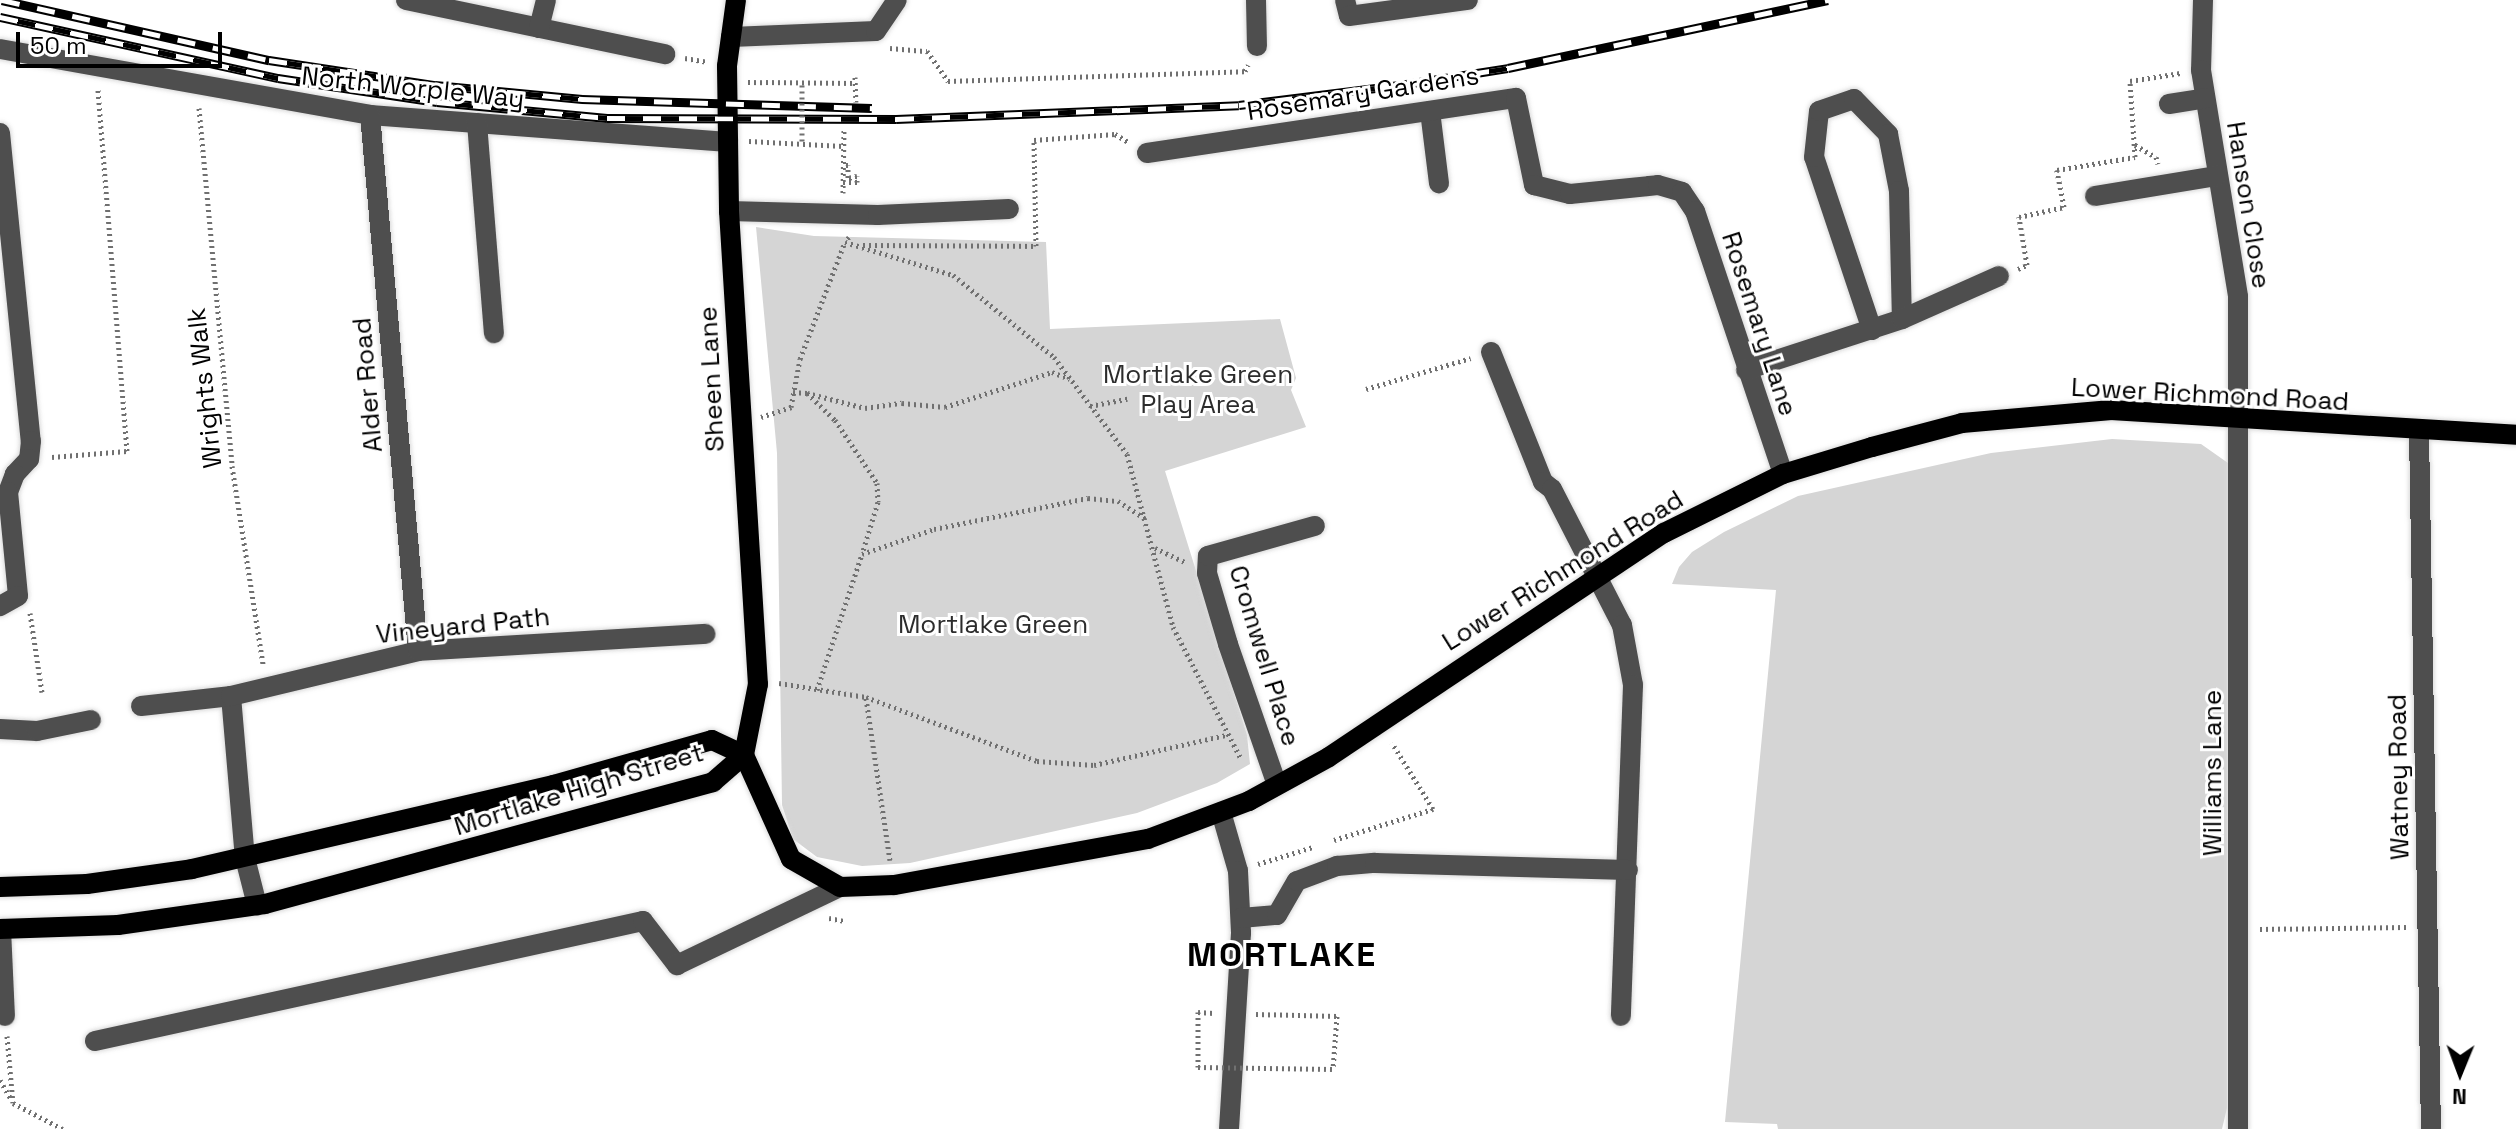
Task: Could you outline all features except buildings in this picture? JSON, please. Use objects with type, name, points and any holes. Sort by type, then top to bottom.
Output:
[{"type":"main road","name":"Sheen Lane","points":[[736,0],[727,66],[729,211],[758,684],[744,755]]},
{"type":"main road","name":"Lower Richmond Road","points":[[840,887],[894,885],[1148,839],[1221,812],[1329,757],[1599,580],[1664,533],[1783,474],[1962,423],[2035,413],[2111,410],[2516,435]]},
{"type":"main road","name":"Mortlake High Street","points":[[0,887],[128,879],[245,858],[553,785],[712,740],[744,755],[713,782],[257,905],[118,925],[1,929]]},
{"type":"main road","points":[[744,755],[791,859],[840,887]]},
{"type":"street","points":[[539,28],[546,0]]},
{"type":"street","points":[[731,37],[876,31],[897,0]]},
{"type":"street","points":[[1256,0],[1257,46]]},
{"type":"street","points":[[1345,0],[1349,16],[1468,0]]},
{"type":"street","name":"Hanson Close","points":[[2203,0],[2201,70],[2238,297],[2235,418]]},
{"type":"street","points":[[420,2],[665,54]]},
{"type":"street","name":"North Worple Way","points":[[0,49],[370,115],[728,142]]},
{"type":"street","name":"Rosemary Gardens","points":[[1147,153],[1516,98],[1534,185],[1549,192],[1658,185],[1682,192]]},
{"type":"street","points":[[2169,104],[2205,98]]},
{"type":"street","points":[[1872,330],[1814,157],[1819,111],[1854,99],[1888,134],[1899,191],[1902,319]]},
{"type":"street","points":[[1430,111],[1439,183]]},
{"type":"street","name":"Alder Road","points":[[370,115],[418,651]]},
{"type":"street","points":[[477,123],[494,333]]},
{"type":"street","points":[[0,133],[29,459],[15,474],[8,492],[9,601]]},
{"type":"street","points":[[2095,196],[2216,176]]},
{"type":"street","name":"Rosemary Lane","points":[[1682,192],[1695,211],[1783,474]]},
{"type":"street","points":[[729,211],[878,215],[1009,209]]},
{"type":"street","points":[[1746,370],[1902,319],[1999,276]]},
{"type":"street","points":[[1491,352],[1543,482],[1552,489],[1622,625],[1633,685],[1621,1016]]},
{"type":"street","name":"Williams Lane","points":[[2235,418],[2238,1129]]},
{"type":"street","name":"Watney Road","points":[[2419,431],[2433,1127]]},
{"type":"street","name":"Cromwell Place","points":[[1277,785],[1228,644],[1207,573],[1208,556],[1315,526]]},
{"type":"street","name":"Vineyard Path","points":[[141,706],[231,696],[418,651],[705,634]]},
{"type":"street","points":[[231,696],[245,858],[257,905]]},
{"type":"street","points":[[0,729],[37,731],[91,720]]},
{"type":"street","points":[[1221,812],[1238,871],[1241,918],[1238,1015],[1229,1129]]},
{"type":"street","points":[[1241,918],[1277,915],[1297,881],[1337,866],[1375,863],[1628,870]]},
{"type":"street","points":[[95,1041],[643,921],[677,965],[840,887]]},
{"type":"street","points":[[1,929],[5,1020]]},
{"type":"path","points":[[876,31],[882,47],[927,51],[948,81],[1245,71],[1257,46]]},
{"type":"path","points":[[665,54],[727,66]]},
{"type":"path","points":[[29,459],[127,451],[96,65]]},
{"type":"path","points":[[1999,276],[2027,265],[2019,217],[2064,207],[2057,170],[2135,157],[2130,81],[2201,70]]},
{"type":"path","points":[[753,82],[855,80],[856,102]]},
{"type":"path","name":"Wrights Walk","points":[[199,83],[232,466],[264,657],[260,687]]},
{"type":"path","points":[[802,83],[802,141]]},
{"type":"path","points":[[843,165],[848,165],[848,178],[857,176],[857,182],[843,182],[843,165],[843,146],[844,128]]},
{"type":"path","points":[[757,141],[802,141],[843,146]]},
{"type":"path","points":[[757,418],[782,414],[791,407],[800,359],[845,242],[852,234]]},
{"type":"path","points":[[845,242],[953,275],[1054,357],[1127,454],[1155,548],[1173,627],[1242,761]]},
{"type":"path","points":[[1366,389],[1491,352]]},
{"type":"path","points":[[793,392],[865,408],[902,403],[945,407],[1052,372],[1071,380]]},
{"type":"path","points":[[807,393],[835,420],[877,483],[878,502],[817,690]]},
{"type":"path","points":[[1090,406],[1127,399]]},
{"type":"path","points":[[862,554],[934,529],[1088,498],[1118,501],[1146,519]]},
{"type":"path","points":[[1155,548],[1188,563],[1208,556]]},
{"type":"path","points":[[9,601],[34,618],[42,692]]},
{"type":"path","points":[[776,683],[866,697],[1037,761],[1094,765],[1226,735]]},
{"type":"path","points":[[866,697],[890,860]]},
{"type":"path","points":[[1238,871],[1433,809],[1392,743]]},
{"type":"path","points":[[2239,929],[2427,926]]},
{"type":"path","points":[[1198,1012],[1238,1015],[1337,1016],[1333,1069],[1198,1067],[1198,1012]]},
{"type":"path","points":[[5,1020],[13,1103]]},
{"type":"path","points":[[0,1080],[13,1103],[63,1129]]},
{"type":"green space","name":"Mortlake Green","points":[[756,227],[814,236],[1046,242],[1050,329],[1280,319],[1296,378],[1291,390],[1306,427],[1165,471],[1247,735],[1250,764],[1217,783],[1137,813],[910,863],[862,866],[817,857],[793,839],[782,805],[777,453]]},
{"type":"green space","points":[[2112,439],[2201,444],[2228,463],[2227,1108],[2222,1129],[1778,1129],[1777,1124],[1725,1122],[1776,590],[1672,584],[1679,567],[1692,552],[1724,532],[1798,496],[1991,453]]},
{"type":"railway","points":[[2,0],[269,60],[435,85],[582,99],[872,108]]},
{"type":"railway","points":[[0,17],[278,78],[437,102],[607,118],[896,119],[1239,105],[1400,85],[1508,68],[1828,0]]},
{"type":"district","name":"MORTLAKE","points":[[1282,955]]},
{"type":"park label","name":"Mortlake Green Play Area","points":[[1198,390]]}]
